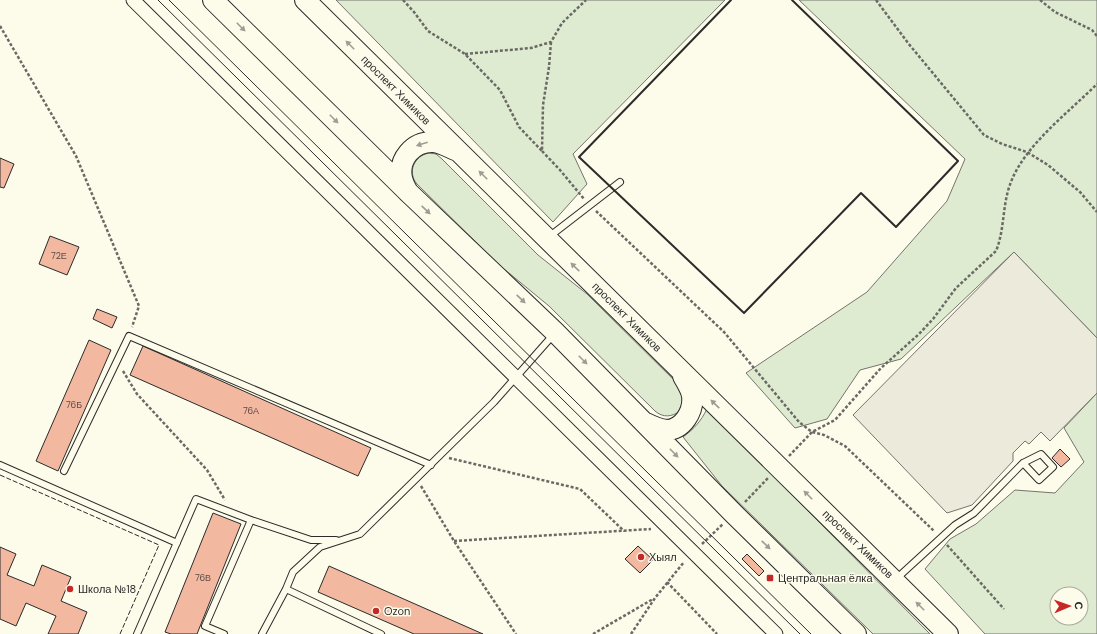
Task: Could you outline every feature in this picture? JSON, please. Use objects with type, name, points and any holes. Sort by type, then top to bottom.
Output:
[{"type":"main road","points":[[213,0],[409,193],[555,332],[734,514],[856,634]]},
{"type":"main road","name":"проспект Химиков","points":[[305,0],[895,580],[948,634]]},
{"type":"main road","points":[[409,193],[402,178],[402,166],[406,156],[414,147],[425,143],[437,143],[459,152]]},
{"type":"main road","points":[[644,422],[660,429],[668,430],[679,425],[687,417],[692,407],[692,395],[679,368]]},
{"type":"street","points":[[133,0],[692,553],[776,634]]},
{"type":"lane","points":[[547,238],[620,182]]},
{"type":"lane","points":[[262,634],[286,589],[293,572],[320,547],[360,534],[494,402],[555,332]]},
{"type":"lane","points":[[64,471],[129,336],[431,465]]},
{"type":"lane","points":[[895,580],[955,525],[974,513],[1023,463],[1041,454],[1054,467],[1039,480],[1023,463]]},
{"type":"lane","points":[[0,466],[177,543]]},
{"type":"lane","points":[[137,634],[196,499],[251,520],[311,540],[342,540]]},
{"type":"lane","points":[[224,634],[204,626],[251,520]]},
{"type":"lane","points":[[286,589],[381,634]]},
{"type":"path","points":[[403,0],[428,31],[465,54],[500,90],[519,127],[588,203]]},
{"type":"path","points":[[542,151],[542,105],[549,67],[551,42],[562,23],[586,0]]},
{"type":"path","points":[[876,0],[908,43],[984,135],[1002,144],[1027,152],[1048,164],[1080,192],[1097,212]]},
{"type":"path","points":[[1040,0],[1055,12],[1092,30],[1097,36]]},
{"type":"path","points":[[0,26],[76,156],[139,306],[129,336]]},
{"type":"path","points":[[465,54],[531,48],[551,42]]},
{"type":"path","points":[[779,466],[812,432],[835,420],[881,368],[919,334],[933,319],[956,288],[996,251],[999,244],[1011,182],[1027,152],[1097,84]]},
{"type":"path","points":[[594,209],[724,332],[799,422],[812,432],[824,435],[845,446],[941,538],[1004,609]]},
{"type":"path","points":[[117,360],[138,394],[207,470],[232,513]]},
{"type":"path","points":[[439,456],[580,489],[624,531]]},
{"type":"path","points":[[417,478],[454,541],[516,634]]},
{"type":"path","points":[[454,541],[668,528]]},
{"type":"path","points":[[631,634],[667,582],[692,553]]},
{"type":"path","points":[[667,582],[717,634]]},
{"type":"path","points":[[593,634],[655,598]]},
{"type":"green space","points":[[336,0],[725,0],[573,154],[587,184],[553,222]]},
{"type":"green space","points":[[799,0],[1097,0],[1097,338],[1014,252],[901,359],[860,370],[827,419],[795,428],[746,373],[867,292],[947,201],[965,159]]},
{"type":"green space","points":[[429,153],[436,154],[442,159],[538,255],[587,294],[680,386],[685,395],[680,411],[674,415],[664,416],[655,411],[549,306],[498,264],[417,184],[412,170],[419,157]]},
{"type":"green space","points":[[1097,393],[1097,634],[985,634],[925,569],[950,539],[976,524],[1015,490],[1055,493],[1084,462],[1064,428]]},
{"type":"green space","points":[[707,409],[930,634],[873,634],[722,486],[683,437],[697,424]]},
{"type":"shaded area","points":[[1014,252],[1097,338],[1097,393],[1050,441],[1041,432],[1029,444],[1025,441],[1013,453],[1013,461],[972,505],[947,513],[853,415]]},
{"type":"building","points":[[0,158],[14,164],[4,188],[0,187]]},
{"type":"building","points":[[50,236],[79,247],[67,275],[39,264]]},
{"type":"building","points":[[97,309],[117,317],[112,328],[93,319]]},
{"type":"building","points":[[89,340],[111,350],[58,471],[36,461]]},
{"type":"building","points":[[143,346],[371,448],[358,476],[130,375]]},
{"type":"building","points":[[1060,449],[1070,459],[1061,467],[1052,458]]},
{"type":"building","points":[[213,513],[241,524],[197,634],[171,634],[165,632]]},
{"type":"building","points":[[638,546],[653,560],[640,573],[625,559]]},
{"type":"building","points":[[0,547],[16,554],[7,575],[34,586],[42,565],[71,577],[61,601],[87,612],[78,634],[48,634],[56,616],[26,603],[16,626],[0,619]]},
{"type":"building","points":[[747,554],[764,571],[759,576],[742,559]]},
{"type":"building","points":[[329,566],[483,634],[414,634],[318,592]]},
{"type":"tram line","points":[[158,0],[800,634]]},
{"type":"tram line","points":[[169,0],[811,634]]},
{"type":"fence","points":[[0,475],[159,545],[120,634]]},
{"type":"wall","points":[[731,0],[579,157],[744,313],[861,193],[896,227],[958,161],[792,0]]},
{"type":"place","name":"Хыял","points":[[641,557]]},
{"type":"place","name":"Центральная ёлка","points":[[770,578]]},
{"type":"place","name":"Школа №18","points":[[70,589]]},
{"type":"place","name":"Ozon","points":[[376,611]]}]
